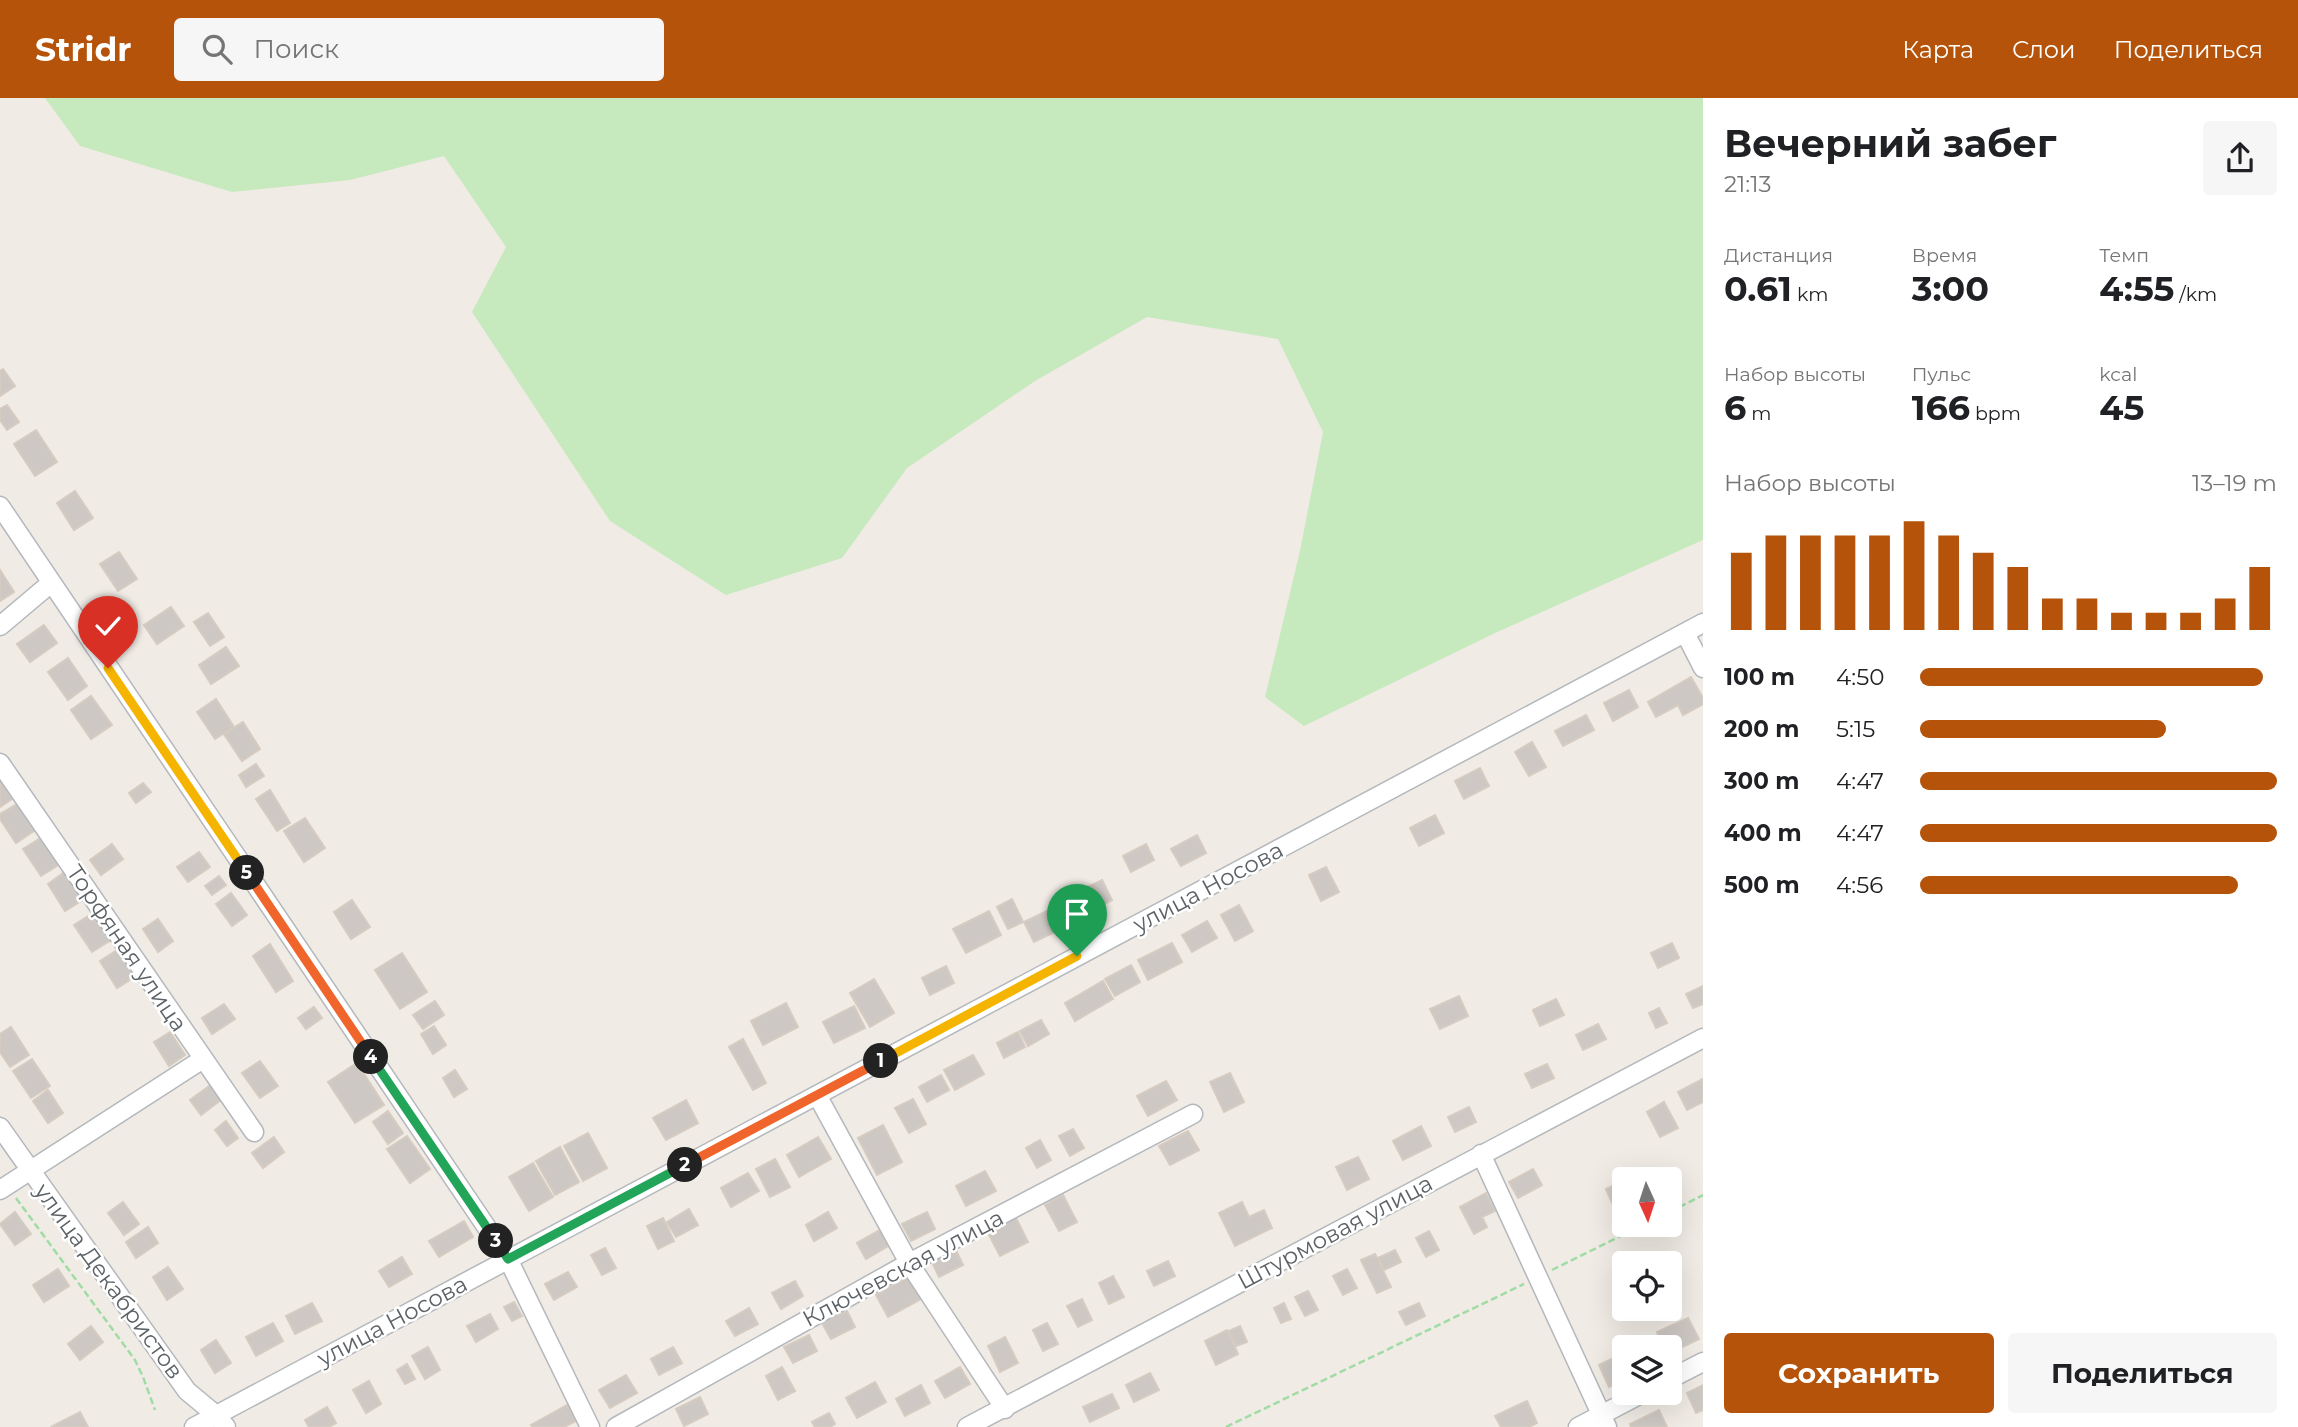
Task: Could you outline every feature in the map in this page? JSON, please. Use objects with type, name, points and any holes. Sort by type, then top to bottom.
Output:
[{"type":"street","points":[[0,506],[508,1259],[590,1427]]},
{"type":"street","points":[[0,626],[51,583]]},
{"type":"street","name":"улица Носова","points":[[194,1427],[221,1421],[508,1259],[1703,623]]},
{"type":"street","points":[[1685,633],[1703,668]]},
{"type":"street","name":"Торфяная улица","points":[[0,763],[254,1132]]},
{"type":"street","name":"Штурмовая улица","points":[[967,1427],[1703,1038]]},
{"type":"street","points":[[4,1187],[203,1059]]},
{"type":"street","points":[[817,1095],[909,1263],[1005,1409]]},
{"type":"street","name":"Ключевская улица","points":[[616,1427],[909,1263],[1193,1114]]},
{"type":"street","name":"улица Декабристов","points":[[0,1127],[187,1391],[221,1421]]},
{"type":"street","points":[[1481,1154],[1604,1421]]},
{"type":"street","points":[[1682,1373],[1703,1362]]},
{"type":"street","points":[[1578,1427],[1604,1421],[1626,1405]]},
{"type":"path","points":[[4,1187],[135,1360],[155,1410]]},
{"type":"path","points":[[1682,1206],[1703,1195]]},
{"type":"path","points":[[1226,1427],[1619,1237]]},
{"type":"green space","points":[[45,98],[1703,98],[1703,540],[1495,633],[1304,726],[1265,697],[1300,551],[1323,432],[1278,339],[1147,317],[1035,381],[907,468],[842,558],[726,595],[610,521],[472,312],[506,247],[444,156],[350,180],[232,192],[80,146]]},
{"type":"building","points":[[3,369],[15,386],[0,396],[0,371]]},
{"type":"building","points":[[7,405],[19,422],[7,430],[0,420],[0,409]]},
{"type":"building","points":[[36,430],[57,462],[35,476],[14,444]]},
{"type":"building","points":[[75,491],[93,518],[74,530],[57,503]]},
{"type":"building","points":[[119,552],[137,579],[118,591],[100,564]]},
{"type":"building","points":[[0,570],[14,592],[0,601]]},
{"type":"building","points":[[171,607],[184,626],[157,644],[144,625]]},
{"type":"building","points":[[208,613],[224,637],[210,646],[194,622]]},
{"type":"building","points":[[44,625],[57,643],[30,662],[17,644]]},
{"type":"building","points":[[226,647],[239,666],[211,684],[199,665]]},
{"type":"building","points":[[68,658],[87,686],[68,700],[48,672]]},
{"type":"building","points":[[1691,677],[1703,698],[1703,704],[1683,715],[1678,705],[1656,717],[1648,702]]},
{"type":"building","points":[[1629,690],[1638,707],[1613,721],[1604,703]]},
{"type":"building","points":[[91,696],[112,725],[91,739],[71,710]]},
{"type":"building","points":[[216,699],[234,727],[215,739],[197,712]]},
{"type":"building","points":[[1586,715],[1594,730],[1563,746],[1555,731]]},
{"type":"building","points":[[243,722],[260,749],[242,761],[224,734]]},
{"type":"building","points":[[1532,742],[1546,767],[1529,776],[1515,752]]},
{"type":"building","points":[[256,764],[264,776],[246,787],[239,775]]},
{"type":"building","points":[[1480,768],[1489,786],[1464,799],[1455,781]]},
{"type":"building","points":[[0,780],[12,799],[0,807]]},
{"type":"building","points":[[143,783],[151,792],[136,803],[129,793]]},
{"type":"building","points":[[270,790],[290,823],[277,831],[256,799]]},
{"type":"building","points":[[17,804],[34,831],[16,843],[0,819],[0,814]]},
{"type":"building","points":[[1435,815],[1444,833],[1419,846],[1410,828]]},
{"type":"building","points":[[305,818],[325,848],[304,862],[284,831]]},
{"type":"building","points":[[1197,835],[1206,853],[1181,866],[1171,849]]},
{"type":"building","points":[[42,837],[60,864],[41,876],[23,849]]},
{"type":"building","points":[[112,844],[123,859],[101,875],[90,860]]},
{"type":"building","points":[[1146,844],[1154,860],[1131,872],[1123,856]]},
{"type":"building","points":[[199,852],[210,867],[188,882],[177,867]]},
{"type":"building","points":[[1326,867],[1339,892],[1321,901],[1309,875]]},
{"type":"building","points":[[66,871],[84,899],[65,911],[48,884]]},
{"type":"building","points":[[219,876],[226,885],[212,895],[205,886]]},
{"type":"building","points":[[1102,880],[1112,900],[1083,915],[1073,894]]},
{"type":"building","points":[[231,893],[247,915],[232,926],[216,904]]},
{"type":"building","points":[[1012,899],[1023,922],[1008,929],[997,907]]},
{"type":"building","points":[[352,900],[370,927],[351,939],[334,912]]},
{"type":"building","points":[[1239,905],[1253,931],[1235,941],[1221,915]]},
{"type":"building","points":[[1053,908],[1063,928],[1034,942],[1024,922]]},
{"type":"building","points":[[989,911],[1001,935],[966,953],[953,929]]},
{"type":"building","points":[[93,913],[111,940],[92,952],[74,925]]},
{"type":"building","points":[[158,919],[173,941],[158,952],[143,929]]},
{"type":"building","points":[[1207,921],[1217,938],[1192,952],[1182,935]]},
{"type":"building","points":[[1172,943],[1182,962],[1148,980],[1138,960]]},
{"type":"building","points":[[1672,943],[1679,958],[1658,968],[1651,953]]},
{"type":"building","points":[[270,944],[293,981],[276,992],[253,956]]},
{"type":"building","points":[[119,949],[136,976],[117,988],[100,961]]},
{"type":"building","points":[[402,953],[427,992],[400,1009],[375,970]]},
{"type":"building","points":[[1131,965],[1140,982],[1115,996],[1105,979]]},
{"type":"building","points":[[946,966],[954,983],[930,995],[922,978]]},
{"type":"building","points":[[874,979],[894,1013],[870,1027],[850,993]]},
{"type":"building","points":[[1103,981],[1113,999],[1075,1021],[1065,1003]]},
{"type":"building","points":[[1703,986],[1703,1004],[1693,1008],[1686,994]]},
{"type":"building","points":[[1459,996],[1468,1016],[1440,1029],[1430,1009]]},
{"type":"building","points":[[1556,999],[1564,1015],[1540,1026],[1533,1010]]},
{"type":"building","points":[[435,1001],[444,1015],[423,1029],[413,1015]]},
{"type":"building","points":[[786,1003],[798,1027],[763,1045],[751,1021]]},
{"type":"building","points":[[224,1004],[235,1019],[212,1034],[202,1018]]},
{"type":"building","points":[[854,1006],[865,1028],[834,1043],[823,1022]]},
{"type":"building","points":[[314,1007],[322,1018],[306,1029],[298,1018]]},
{"type":"building","points":[[1659,1008],[1667,1023],[1656,1028],[1649,1013]]},
{"type":"building","points":[[1041,1020],[1049,1034],[1028,1046],[1020,1031]]},
{"type":"building","points":[[1598,1024],[1606,1039],[1583,1050],[1576,1035]]},
{"type":"building","points":[[434,1026],[446,1045],[433,1054],[421,1034]]},
{"type":"building","points":[[11,1027],[29,1055],[10,1067],[0,1052],[0,1034]]},
{"type":"building","points":[[170,1032],[185,1055],[169,1066],[154,1042]]},
{"type":"building","points":[[1018,1032],[1025,1047],[1004,1058],[997,1043]]},
{"type":"building","points":[[743,1039],[766,1083],[753,1090],[729,1047]]},
{"type":"building","points":[[973,1055],[984,1074],[955,1090],[944,1070]]},
{"type":"building","points":[[32,1059],[50,1086],[31,1098],[13,1071]]},
{"type":"building","points":[[260,1061],[278,1086],[260,1098],[242,1073]]},
{"type":"building","points":[[357,1063],[384,1105],[355,1123],[328,1082]]},
{"type":"building","points":[[1547,1064],[1554,1078],[1532,1088],[1525,1074]]},
{"type":"building","points":[[455,1070],[467,1089],[454,1097],[443,1078]]},
{"type":"building","points":[[1230,1073],[1244,1102],[1224,1112],[1210,1082]]},
{"type":"building","points":[[941,1075],[949,1090],[927,1102],[919,1087]]},
{"type":"building","points":[[1703,1079],[1703,1102],[1687,1110],[1678,1092]]},
{"type":"building","points":[[1166,1081],[1177,1100],[1148,1116],[1137,1096]]},
{"type":"building","points":[[212,1084],[222,1099],[201,1115],[190,1100]]},
{"type":"building","points":[[48,1090],[63,1113],[48,1123],[33,1101]]},
{"type":"building","points":[[913,1099],[926,1124],[909,1133],[895,1108]]},
{"type":"building","points":[[686,1100],[698,1123],[666,1140],[653,1118]]},
{"type":"building","points":[[1664,1102],[1678,1128],[1660,1137],[1647,1112]]},
{"type":"building","points":[[1469,1107],[1476,1122],[1455,1132],[1448,1117]]},
{"type":"building","points":[[388,1111],[403,1133],[388,1144],[373,1122]]},
{"type":"building","points":[[226,1121],[238,1138],[227,1146],[215,1130]]},
{"type":"building","points":[[883,1125],[902,1162],[877,1175],[858,1138]]},
{"type":"building","points":[[1421,1126],[1431,1146],[1403,1160],[1393,1141]]},
{"type":"building","points":[[1073,1129],[1084,1148],[1070,1156],[1059,1136]]},
{"type":"building","points":[[1188,1131],[1199,1150],[1170,1165],[1159,1146]]},
{"type":"building","points":[[588,1133],[607,1168],[583,1181],[564,1146]]},
{"type":"building","points":[[407,1136],[430,1169],[410,1183],[387,1149]]},
{"type":"building","points":[[274,1137],[284,1152],[263,1168],[252,1153]]},
{"type":"building","points":[[818,1137],[831,1159],[799,1177],[787,1155]]},
{"type":"building","points":[[1040,1140],[1051,1160],[1037,1168],[1026,1148]]},
{"type":"building","points":[[560,1147],[579,1182],[555,1195],[536,1161]]},
{"type":"building","points":[[1358,1157],[1369,1179],[1347,1190],[1336,1167]]},
{"type":"building","points":[[775,1159],[790,1187],[770,1197],[756,1169]]},
{"type":"building","points":[[533,1163],[553,1197],[529,1211],[509,1177]]},
{"type":"building","points":[[1533,1169],[1542,1185],[1518,1198],[1509,1182]]},
{"type":"building","points":[[985,1171],[996,1191],[966,1206],[956,1186]]},
{"type":"building","points":[[748,1173],[759,1191],[731,1207],[721,1188]]},
{"type":"building","points":[[1612,1186],[1612,1203],[1606,1189]]},
{"type":"building","points":[[1486,1193],[1495,1211],[1482,1217],[1487,1227],[1474,1234],[1460,1207]]},
{"type":"building","points":[[1063,1195],[1077,1222],[1059,1231],[1045,1205]]},
{"type":"building","points":[[123,1202],[139,1224],[124,1235],[108,1213]]},
{"type":"building","points":[[1242,1202],[1249,1217],[1264,1210],[1272,1228],[1235,1246],[1219,1213]]},
{"type":"building","points":[[689,1209],[698,1225],[676,1237],[667,1222]]},
{"type":"building","points":[[15,1212],[31,1234],[15,1245],[0,1224]]},
{"type":"building","points":[[828,1212],[837,1228],[814,1241],[806,1225]]},
{"type":"building","points":[[927,1212],[935,1229],[911,1241],[902,1224]]},
{"type":"building","points":[[1015,1216],[1028,1242],[1000,1256],[987,1231]]},
{"type":"building","points":[[663,1218],[674,1241],[658,1249],[647,1226]]},
{"type":"building","points":[[464,1221],[473,1237],[439,1257],[429,1241]]},
{"type":"building","points":[[148,1227],[158,1243],[136,1258],[126,1242]]},
{"type":"building","points":[[880,1230],[888,1246],[866,1259],[857,1243]]},
{"type":"building","points":[[1429,1231],[1439,1250],[1426,1257],[1416,1238]]},
{"type":"building","points":[[605,1248],[616,1268],[602,1275],[591,1255]]},
{"type":"building","points":[[955,1248],[963,1265],[939,1277],[931,1260]]},
{"type":"building","points":[[1395,1250],[1401,1262],[1384,1270],[1378,1258]]},
{"type":"building","points":[[1375,1254],[1391,1287],[1377,1293],[1361,1260]]},
{"type":"building","points":[[402,1257],[412,1274],[389,1287],[379,1271]]},
{"type":"building","points":[[1168,1261],[1175,1276],[1154,1286],[1147,1271]]},
{"type":"building","points":[[168,1267],[183,1289],[167,1300],[153,1277]]},
{"type":"building","points":[[58,1269],[69,1286],[44,1302],[33,1285]]},
{"type":"building","points":[[1347,1269],[1357,1288],[1343,1295],[1333,1276]]},
{"type":"building","points":[[568,1272],[577,1287],[554,1300],[545,1284]]},
{"type":"building","points":[[1113,1276],[1124,1297],[1109,1304],[1099,1283]]},
{"type":"building","points":[[908,1277],[921,1299],[888,1317],[876,1295]]},
{"type":"building","points":[[795,1281],[803,1296],[781,1309],[772,1293]]},
{"type":"building","points":[[1308,1291],[1318,1310],[1305,1316],[1295,1297]]},
{"type":"building","points":[[1082,1299],[1092,1320],[1078,1327],[1067,1306]]},
{"type":"building","points":[[514,1302],[522,1316],[512,1321],[504,1307]]},
{"type":"building","points":[[312,1303],[322,1321],[295,1334],[286,1316]]},
{"type":"building","points":[[1284,1303],[1291,1319],[1281,1323],[1274,1308]]},
{"type":"building","points":[[1419,1303],[1425,1316],[1406,1325],[1399,1312]]},
{"type":"building","points":[[749,1308],[758,1324],[735,1336],[726,1321]]},
{"type":"building","points":[[847,1311],[855,1327],[831,1339],[822,1323]]},
{"type":"building","points":[[490,1314],[498,1329],[476,1342],[467,1326]]},
{"type":"building","points":[[1688,1318],[1699,1339],[1682,1347],[1682,1335],[1658,1335],[1657,1332]]},
{"type":"building","points":[[273,1323],[283,1341],[256,1356],[246,1337]]},
{"type":"building","points":[[1047,1323],[1058,1344],[1043,1351],[1033,1330]]},
{"type":"building","points":[[91,1326],[103,1342],[80,1360],[68,1344]]},
{"type":"building","points":[[1240,1326],[1247,1342],[1236,1346],[1229,1331]]},
{"type":"building","points":[[1227,1330],[1238,1354],[1216,1365],[1205,1341]]},
{"type":"building","points":[[809,1335],[817,1351],[793,1363],[784,1347]]},
{"type":"building","points":[[1005,1337],[1018,1363],[1000,1372],[988,1346]]},
{"type":"building","points":[[216,1340],[231,1363],[215,1373],[201,1350]]},
{"type":"building","points":[[428,1347],[440,1370],[425,1379],[412,1356]]},
{"type":"building","points":[[673,1347],[682,1363],[659,1375],[651,1359]]},
{"type":"building","points":[[1612,1359],[1612,1386],[1609,1387],[1599,1365]]},
{"type":"building","points":[[407,1364],[415,1379],[405,1384],[397,1370]]},
{"type":"building","points":[[782,1367],[795,1391],[778,1400],[766,1376]]},
{"type":"building","points":[[960,1367],[970,1384],[945,1398],[935,1381]]},
{"type":"building","points":[[1150,1373],[1159,1390],[1134,1402],[1126,1385]]},
{"type":"building","points":[[626,1375],[637,1393],[610,1408],[599,1390]]},
{"type":"building","points":[[369,1381],[381,1404],[366,1413],[353,1390]]},
{"type":"building","points":[[875,1382],[886,1402],[857,1418],[846,1398]]},
{"type":"building","points":[[921,1385],[930,1403],[905,1416],[896,1399]]},
{"type":"building","points":[[1703,1385],[1703,1410],[1696,1413],[1687,1393]]},
{"type":"building","points":[[1112,1394],[1119,1408],[1090,1422],[1083,1407]]},
{"type":"building","points":[[700,1397],[708,1414],[684,1426],[676,1409]]},
{"type":"building","points":[[1527,1401],[1537,1423],[1529,1427],[1501,1427],[1495,1416]]},
{"type":"building","points":[[567,1405],[576,1421],[564,1427],[531,1425]]},
{"type":"building","points":[[327,1407],[336,1423],[329,1427],[309,1427],[305,1420]]},
{"type":"building","points":[[1659,1410],[1667,1427],[1631,1427],[1630,1424]]},
{"type":"building","points":[[80,1412],[88,1427],[51,1427]]},
{"type":"building","points":[[829,1413],[835,1424],[830,1427],[815,1427],[812,1422]]},
{"type":"route","points":[[108,668],[508,1259],[1077,956]]}]
